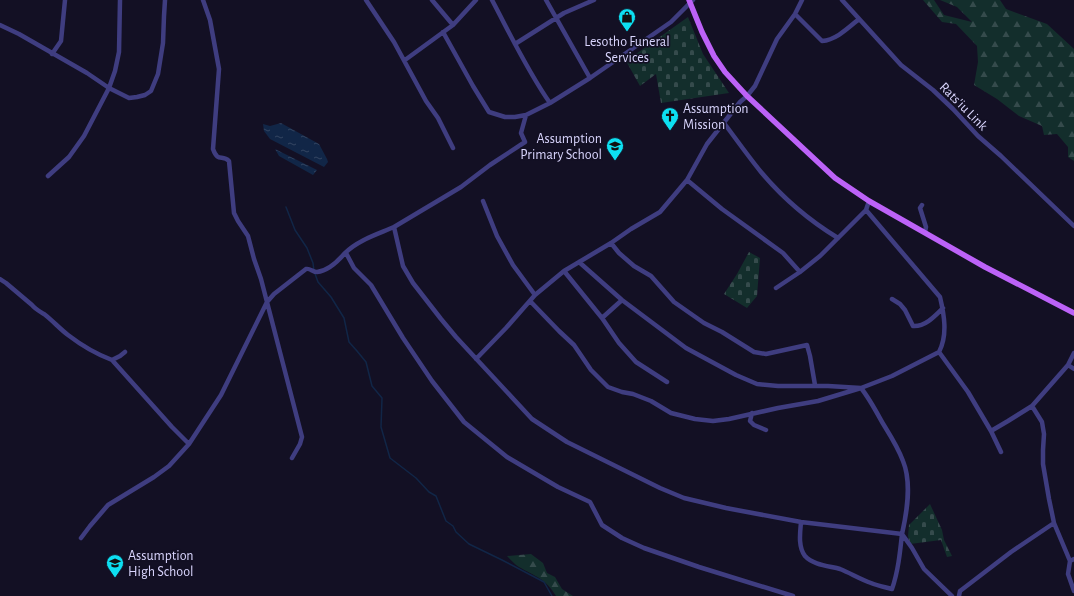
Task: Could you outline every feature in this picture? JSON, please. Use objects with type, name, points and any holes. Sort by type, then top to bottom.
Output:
[{"type":"main road","points":[[691,1],[702,32],[725,72],[747,96],[835,178],[868,201],[985,267],[1074,313]]},
{"type":"street","points":[[52,54],[61,40],[65,0]]},
{"type":"street","points":[[48,176],[69,157],[84,136],[109,88],[115,71],[119,52],[120,0]]},
{"type":"street","points":[[0,25],[19,34],[109,88],[129,98],[137,98],[151,91],[158,74],[163,43],[165,0]]},
{"type":"street","points":[[203,0],[210,20],[219,69],[213,149],[218,158],[227,159],[229,162],[234,213],[248,236],[267,302],[302,437],[300,444],[292,458]]},
{"type":"street","points":[[366,0],[381,20],[405,60],[453,148]]},
{"type":"street","points":[[432,0],[453,25]]},
{"type":"street","points":[[405,60],[453,25],[476,0]]},
{"type":"street","points":[[492,0],[542,93],[550,104]]},
{"type":"street","points":[[546,0],[590,78]]},
{"type":"street","points":[[515,44],[564,13],[594,0]]},
{"type":"street","points":[[476,360],[535,295],[564,271],[660,212],[687,180],[707,144],[740,102],[755,86],[777,39],[795,14],[802,0]]},
{"type":"street","name":"Rats'iu Link","points":[[842,0],[901,65],[933,90],[978,136],[1074,226]]},
{"type":"street","points":[[443,32],[489,112],[505,117],[515,117],[526,115],[550,104],[590,78],[671,22],[691,1]]},
{"type":"street","points":[[795,14],[822,41],[834,38],[860,19]]},
{"type":"street","points":[[81,538],[108,506],[169,466],[189,444],[221,396],[267,302],[274,294],[306,269],[308,268],[317,272],[328,268],[341,259],[357,244],[371,236],[394,227],[462,187],[490,165],[525,142],[520,133],[526,115]]},
{"type":"street","points":[[724,123],[761,173],[789,202],[838,238]]},
{"type":"street","points":[[687,180],[722,209],[783,253],[800,272]]},
{"type":"street","points":[[483,201],[498,236],[513,264],[535,295]]},
{"type":"street","points":[[776,288],[820,256],[866,210],[868,201]]},
{"type":"street","points":[[922,205],[920,208],[926,227],[925,232]]},
{"type":"street","points":[[530,301],[574,345],[591,370],[608,387],[651,401],[671,413],[695,419],[713,421],[818,401],[861,388],[892,376],[939,352],[942,345],[944,311],[940,297],[866,210]]},
{"type":"street","points":[[394,227],[403,266],[413,283],[456,338],[532,419],[567,442],[660,488],[684,498],[726,508],[801,522],[902,534],[924,569],[952,596]]},
{"type":"street","points":[[611,243],[619,253],[634,266],[651,276],[674,302],[704,323],[722,332],[754,352],[766,354],[807,345],[815,385]]},
{"type":"street","points":[[346,253],[354,268],[371,285],[403,338],[432,381],[464,422],[507,457],[558,487],[590,502],[602,525],[622,538],[644,548],[699,568],[793,596]]},
{"type":"street","points":[[579,262],[622,300],[686,348],[736,375],[757,384],[778,386],[815,385],[861,388]]},
{"type":"street","points":[[564,271],[602,318],[619,343],[636,362],[667,382]]},
{"type":"street","points":[[0,279],[68,335],[91,350],[112,360],[189,444]]},
{"type":"street","points":[[892,299],[900,304],[905,310],[913,326],[919,326],[926,322],[943,308]]},
{"type":"street","points":[[602,318],[622,300]]},
{"type":"street","points":[[112,360],[125,352]]},
{"type":"street","points":[[939,352],[960,380],[1001,452]]},
{"type":"street","points":[[990,431],[1032,406],[1068,365],[1074,353]]},
{"type":"street","points":[[1068,365],[1074,369]]},
{"type":"street","points":[[801,522],[800,540],[805,556],[814,562],[838,569],[892,589],[907,512],[908,495],[905,468],[892,439],[861,388]]},
{"type":"street","points":[[1032,406],[1042,422],[1044,434],[1043,464],[1054,522],[1072,560],[1068,574],[1074,591]]},
{"type":"street","points":[[752,413],[750,421],[754,425],[766,430]]},
{"type":"street","points":[[959,596],[960,591],[1011,552],[1054,522]]},
{"type":"green space","points":[[923,0],[934,0],[944,15],[972,22],[957,7],[940,0],[1000,0],[1006,9],[1047,24],[1074,49],[1074,161],[1068,157],[1068,147],[1057,134],[1044,135],[1042,126],[1019,116],[997,99],[974,85],[978,62],[977,46],[956,24],[942,22]]},
{"type":"green space","points":[[688,17],[703,54],[729,93],[661,103],[656,74],[640,86],[626,61]]},
{"type":"green space","points":[[749,252],[760,258],[757,296],[747,308],[724,294]]},
{"type":"green space","points":[[930,504],[952,556],[947,557],[941,540],[910,544],[908,536],[909,525]]},
{"type":"green space","points":[[531,554],[543,563],[547,573],[555,577],[562,589],[573,596],[556,596],[544,582],[517,566],[507,556]]},
{"type":"water","points":[[281,123],[319,144],[328,162],[324,167],[270,139],[264,131],[263,124],[270,126]]},
{"type":"water","points":[[275,149],[317,170],[313,175],[279,156]]},
{"type":"waterway","points":[[286,207],[295,230],[307,248],[318,282],[331,297],[344,318],[349,342],[366,362],[372,386],[382,398],[381,427],[390,458],[416,478],[429,492],[436,496],[446,521],[453,526],[456,532],[469,544],[544,582],[552,596]]},
{"type":"place","name":"Lesotho Funeral Services","points":[[627,32]]},
{"type":"place","name":"Assumption Mission","points":[[670,131]]},
{"type":"place","name":"Assumption Primary School","points":[[615,161]]},
{"type":"place","name":"Assumption High School","points":[[115,578]]}]
